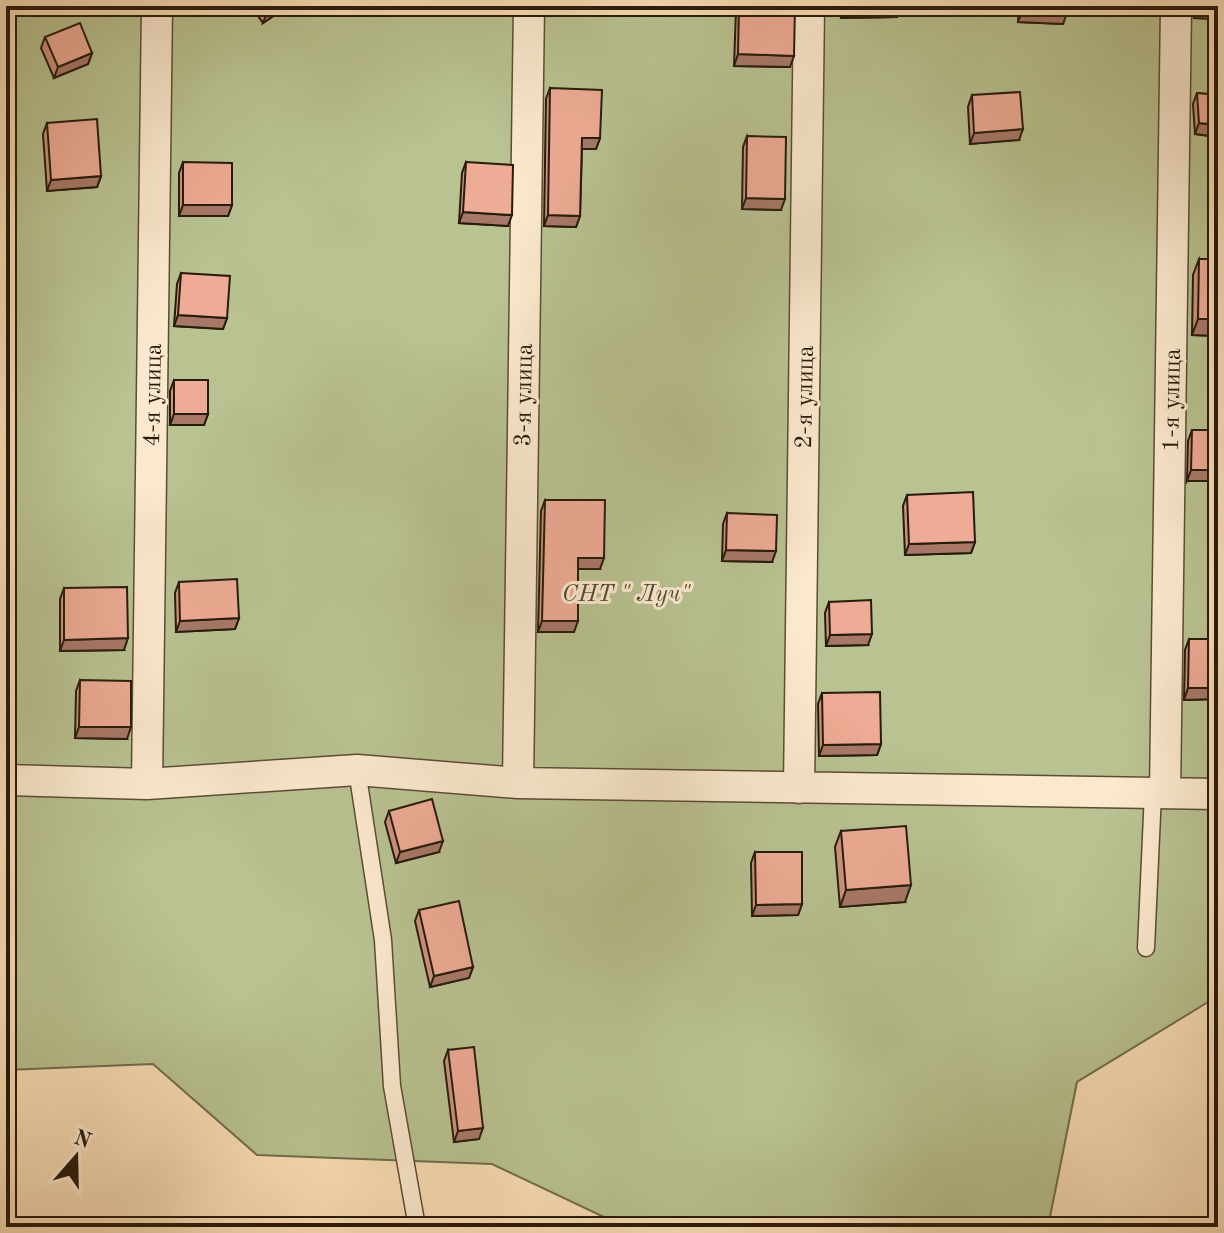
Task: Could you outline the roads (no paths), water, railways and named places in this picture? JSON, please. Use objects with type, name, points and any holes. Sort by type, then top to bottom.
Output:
[{"type":"street","name":"4-я улица","points":[[147,784],[157,6]]},
{"type":"street","name":"3-я улица","points":[[518,783],[529,6]]},
{"type":"street","name":"2-я улица","points":[[799,788],[809,6]]},
{"type":"street","name":"1-я улица","points":[[1159,793],[1176,6]]},
{"type":"street","points":[[6,780],[147,784],[357,770],[518,783],[1218,794]]},
{"type":"lane","points":[[357,770],[383,940],[392,1086],[417,1227]]},
{"type":"lane","points":[[1146,948],[1159,793]]},
{"type":"park label","name":"СНТ \" Луч\"","points":[[626,593]]}]
